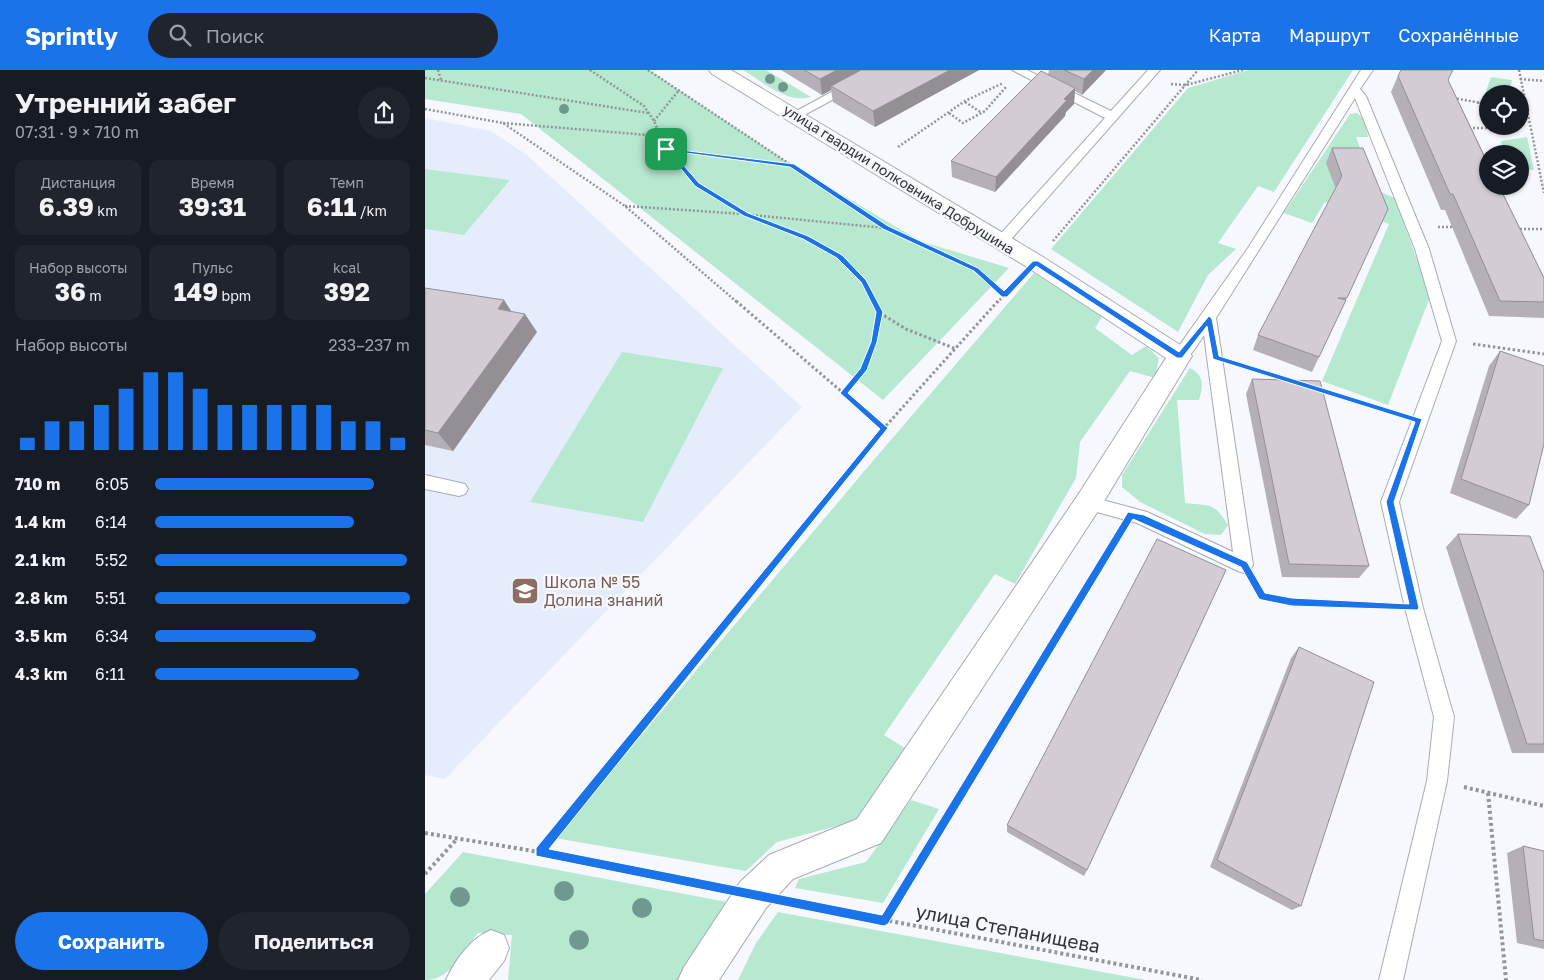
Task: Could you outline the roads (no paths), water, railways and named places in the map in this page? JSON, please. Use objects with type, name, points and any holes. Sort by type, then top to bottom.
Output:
[{"type":"street","name":"улица гвардии полковника Добрушина","points":[[718,70],[1035,262],[1180,356]]},
{"type":"street","points":[[697,980],[753,895],[781,867],[869,831],[1088,503],[1180,356]]},
{"type":"street","points":[[465,980],[491,948]]},
{"type":"lane","points":[[795,115],[881,70]]},
{"type":"lane","points":[[1001,242],[1154,70]]},
{"type":"lane","points":[[1180,356],[1209,319],[1367,70]]},
{"type":"lane","points":[[1019,74],[1113,117]]},
{"type":"lane","points":[[1354,90],[1360,96],[1413,226],[1449,341],[1390,502],[1414,608],[1444,717],[1437,781],[1391,980]]},
{"type":"lane","points":[[1088,503],[1141,517],[1244,565],[1216,357],[1209,319]]},
{"type":"lane","points":[[425,482],[459,489]]},
{"type":"place","name":"Школа № 55 Долина знаний","points":[[525,591]]}]
